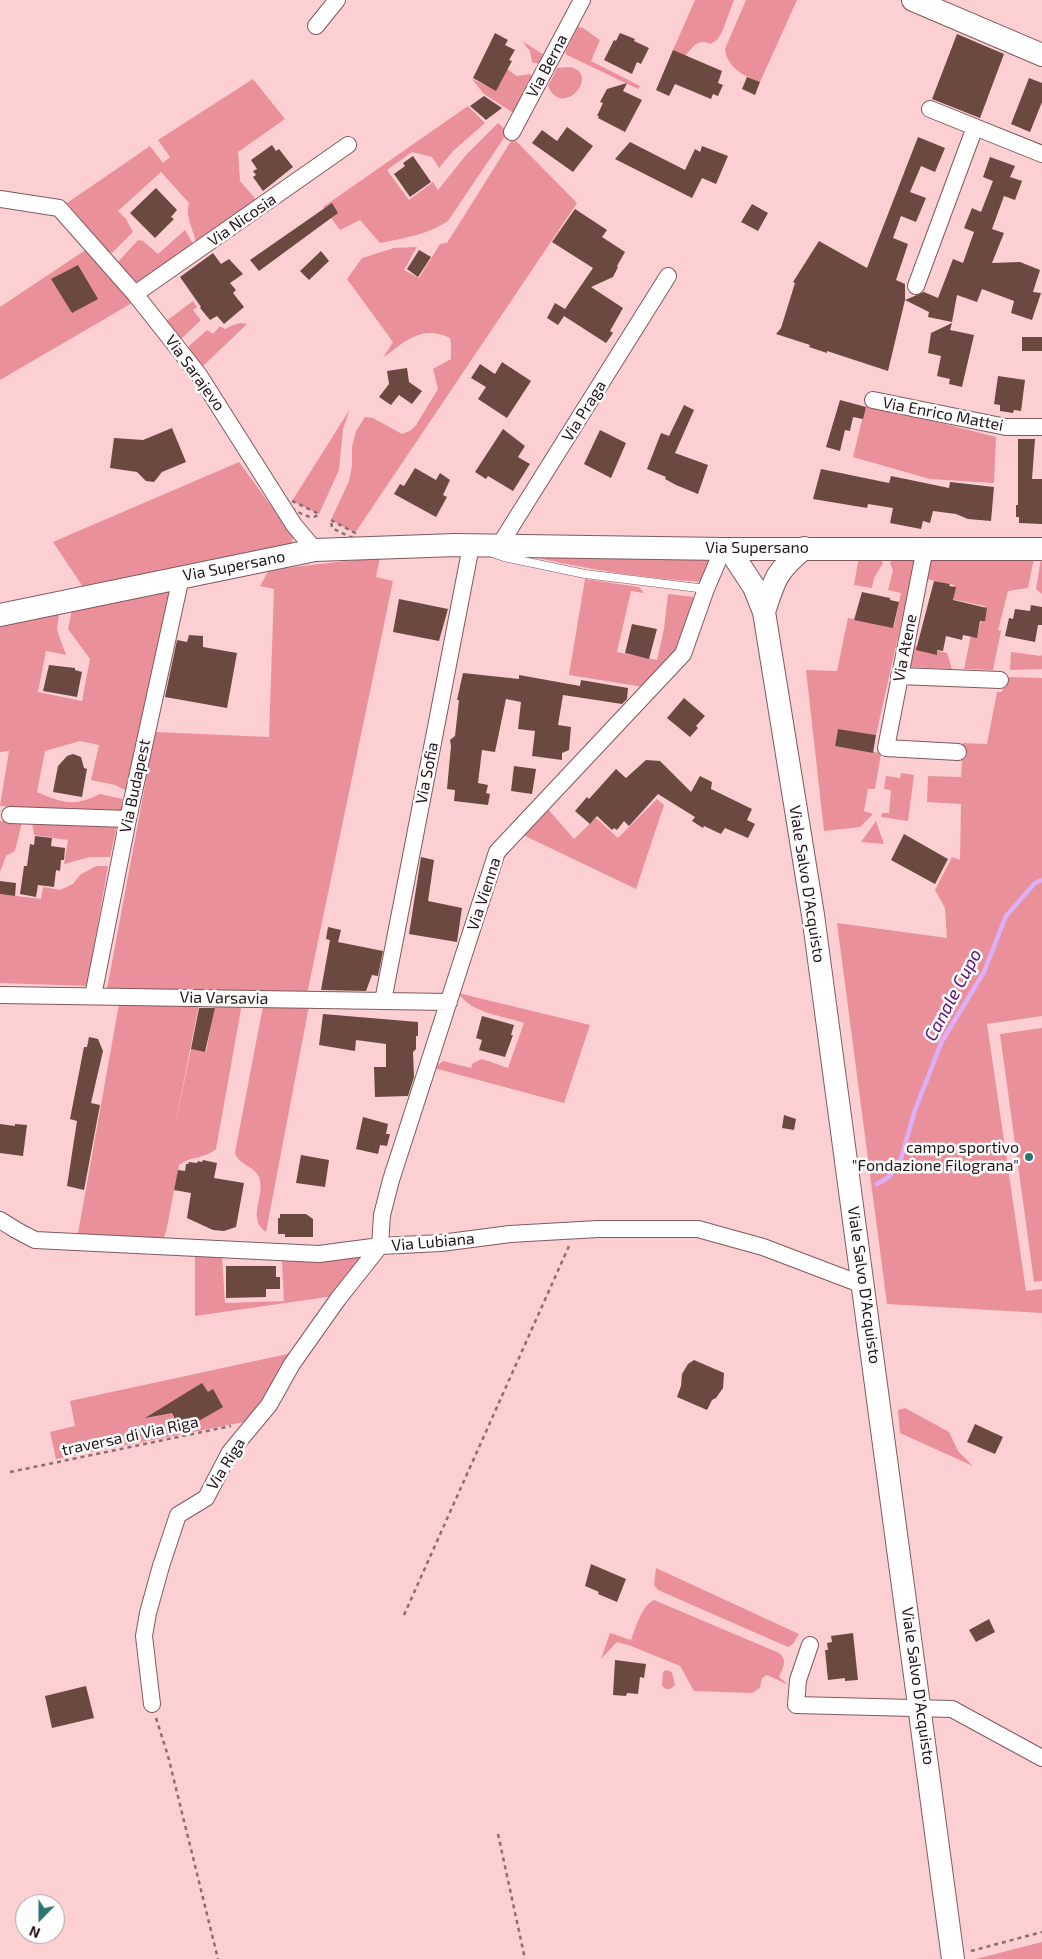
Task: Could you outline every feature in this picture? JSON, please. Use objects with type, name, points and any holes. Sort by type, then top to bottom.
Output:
[{"type":"street","points":[[316,26],[337,0]]},
{"type":"street","name":"Via Berna","points":[[512,132],[582,0]]},
{"type":"street","points":[[913,0],[1042,55]]},
{"type":"street","points":[[930,109],[1042,154]]},
{"type":"street","points":[[916,286],[976,127]]},
{"type":"street","name":"Via Nicosia","points":[[135,294],[348,145]]},
{"type":"street","name":"Via Sarajevo","points":[[0,199],[59,208],[135,294],[199,375],[294,524],[315,550]]},
{"type":"street","name":"Via Praga","points":[[499,546],[668,276]]},
{"type":"street","name":"Via Enrico Mattei","points":[[873,400],[1006,427],[1042,427]]},
{"type":"street","name":"Via Supersano","points":[[0,615],[315,550],[391,546],[1042,549]]},
{"type":"street","name":"Via Sofia","points":[[383,1001],[471,546]]},
{"type":"street","name":"Viale Salvo D'Acquisto","points":[[764,612],[776,576],[804,548]]},
{"type":"street","name":"Via Atene","points":[[925,548],[886,748],[958,752]]},
{"type":"street","name":"Via Vienna","points":[[380,1246],[382,1215],[391,1180],[497,852],[683,654],[706,589],[726,549]]},
{"type":"street","name":"Viale Salvo D'Acquisto","points":[[726,549],[754,587],[764,612],[813,915],[953,1957]]},
{"type":"street","name":"Via Budapest","points":[[93,996],[128,819],[181,577]]},
{"type":"street","points":[[899,676],[1000,680]]},
{"type":"street","points":[[10,815],[128,819]]},
{"type":"street","name":"Via Varsavia","points":[[0,995],[449,1002]]},
{"type":"street","name":"Via Lubiana","points":[[0,1220],[36,1240],[319,1254],[380,1246],[441,1243],[510,1234],[576,1230],[698,1229],[763,1247],[863,1285]]},
{"type":"street","name":"Via Riga","points":[[152,1704],[144,1636],[148,1613],[178,1515],[206,1498],[230,1452],[269,1405],[292,1364],[338,1299],[380,1246]]},
{"type":"street","points":[[810,1645],[798,1680],[796,1705],[952,1710],[1042,1758]]},
{"type":"lane","name":"Via Supersano","points":[[471,546],[504,558],[585,574],[706,589]]},
{"type":"path","points":[[404,1615],[576,1230]]},
{"type":"path","name":"traversa di Via Riga","points":[[10,1472],[255,1421]]},
{"type":"path","points":[[152,1704],[168,1756],[218,1959]]},
{"type":"path","points":[[498,1834],[525,1959]]},
{"type":"path","points":[[953,1957],[1042,1932]]},
{"type":"shaded area","points":[[695,0],[734,0],[717,40],[710,44],[706,42],[699,43],[685,56],[673,50]]},
{"type":"shaded area","points":[[746,0],[797,0],[760,82],[742,74],[726,56],[725,49]]},
{"type":"shaded area","points":[[578,27],[583,28],[600,40],[591,61],[640,86],[638,89],[567,55],[565,52]]},
{"type":"shaded area","points":[[522,41],[544,55],[539,64],[532,62],[530,51]]},
{"type":"shaded area","points":[[570,67],[579,71],[582,78],[581,85],[570,97],[562,98],[554,95],[548,86],[557,68]]},
{"type":"shaded area","points":[[507,69],[517,76],[530,74],[533,77],[515,114],[484,94],[472,79],[487,86]]},
{"type":"shaded area","points":[[253,79],[285,119],[238,152],[240,181],[254,197],[256,204],[196,242],[189,217],[189,203],[161,172],[118,211],[126,219],[133,232],[110,253],[67,203],[150,146],[163,163],[170,157],[158,140]]},
{"type":"shaded area","points":[[468,106],[485,123],[453,151],[439,168],[432,157],[412,152],[387,170],[409,200],[433,182],[438,190],[466,155],[498,123],[508,132],[448,221],[424,233],[380,243],[360,220],[340,230],[323,207]]},
{"type":"shaded area","points":[[513,138],[577,203],[355,533],[331,520],[349,481],[352,466],[352,447],[356,431],[365,417],[373,418],[402,434],[410,431],[416,425],[438,389],[433,369],[451,359],[451,344],[450,338],[440,334],[422,334],[406,341],[383,358],[393,342],[347,279],[362,258],[394,248],[417,247],[404,270],[419,278],[440,244],[447,243]]},
{"type":"shaded area","points":[[185,230],[193,244],[139,286],[118,262],[138,240],[143,241],[158,254]]},
{"type":"shaded area","points":[[87,249],[132,303],[0,380],[0,307]]},
{"type":"shaded area","points":[[193,301],[197,307],[193,310],[200,321],[182,338],[178,339],[165,322]]},
{"type":"shaded area","points":[[241,323],[247,324],[203,366],[200,367],[186,352],[189,346],[207,330],[213,334],[220,326],[225,329]]},
{"type":"shaded area","points":[[866,404],[996,437],[994,483],[930,479],[853,457]]},
{"type":"shaded area","points":[[350,409],[343,429],[339,470],[319,514],[292,501]]},
{"type":"shaded area","points":[[239,462],[293,536],[292,545],[83,587],[53,542]]},
{"type":"shaded area","points":[[531,552],[714,556],[701,582],[596,570],[534,557]]},
{"type":"shaded area","points":[[931,554],[1034,558],[1028,588],[1008,591],[998,630],[1001,631],[993,670],[964,669],[971,635],[977,637],[985,606],[951,599],[954,585],[927,579]]},
{"type":"shaded area","points":[[876,555],[883,563],[874,578],[872,588],[854,585],[859,556]]},
{"type":"shaded area","points":[[380,557],[376,577],[393,581],[307,994],[107,989],[155,732],[269,737],[274,589],[260,586],[269,570]]},
{"type":"shaded area","points":[[894,557],[916,557],[876,735],[838,729],[835,746],[881,753],[875,789],[868,789],[864,811],[873,814],[860,827],[824,831],[806,670],[837,671],[848,618],[894,627],[901,593],[888,590],[893,570],[890,563]]},
{"type":"shaded area","points":[[1042,559],[1042,594],[1036,589]]},
{"type":"shaded area","points":[[585,579],[639,587],[644,593],[631,591],[617,652],[657,660],[664,629],[668,594],[694,597],[680,647],[643,687],[569,675]]},
{"type":"shaded area","points":[[171,591],[129,792],[115,785],[91,780],[99,745],[80,741],[45,751],[37,792],[68,802],[83,801],[100,794],[127,800],[124,813],[0,806],[9,751],[0,752],[0,624],[59,614],[57,630],[66,655],[46,651],[38,692],[82,701],[90,659],[68,629],[72,610]]},
{"type":"shaded area","points":[[912,645],[947,653],[952,669],[908,667]]},
{"type":"shaded area","points":[[1011,652],[1041,656],[1042,654],[1042,669],[1010,670]]},
{"type":"shaded area","points":[[1006,677],[1042,678],[1042,1016],[987,1024],[1026,1291],[1042,1289],[1042,1313],[887,1304],[837,923],[947,938],[945,908],[935,890],[952,857],[960,860],[961,804],[927,802],[928,776],[961,777],[963,743],[987,744],[997,692],[1002,692]]},
{"type":"shaded area","points":[[901,773],[914,775],[908,821],[881,817],[882,813],[889,813],[891,790],[884,789],[886,776],[900,778]]},
{"type":"shaded area","points":[[657,799],[664,805],[636,889],[521,834],[547,808],[574,839],[596,818],[618,838]]},
{"type":"shaded area","points":[[0,821],[22,822],[15,851],[6,856],[0,872]]},
{"type":"shaded area","points":[[876,821],[884,844],[861,842]]},
{"type":"shaded area","points":[[32,822],[117,826],[110,857],[90,857],[64,864],[68,840],[34,835]]},
{"type":"shaded area","points":[[96,866],[108,866],[87,986],[0,983],[0,894],[41,899],[43,887],[60,890],[73,884],[80,875]]},
{"type":"shaded area","points":[[458,993],[590,1025],[564,1103],[434,1068],[443,1061],[471,1068],[473,1063],[482,1059],[508,1068],[524,1023],[479,1010],[464,1000]]},
{"type":"shaded area","points":[[119,1004],[199,1004],[174,1131],[191,1049],[206,1052],[215,1005],[239,1005],[241,1009],[216,1149],[179,1165],[163,1239],[77,1239]]},
{"type":"shaded area","points":[[263,1006],[309,1006],[266,1232],[257,1220],[260,1192],[259,1177],[235,1153]]},
{"type":"shaded area","name":"campo sportivo \"Fondazione Filograna\"","points":[[1042,1028],[1042,1281],[1034,1282],[1000,1034]]},
{"type":"shaded area","points":[[367,1255],[334,1296],[195,1316],[195,1256],[222,1256],[225,1303],[284,1301],[282,1260]]},
{"type":"shaded area","points":[[292,1353],[267,1401],[249,1421],[56,1459],[50,1432],[75,1426],[70,1401]]},
{"type":"shaded area","points":[[905,1408],[949,1432],[958,1451],[973,1466],[900,1433],[898,1410]]},
{"type":"shaded area","points":[[656,1568],[799,1634],[793,1644],[788,1647],[658,1590],[654,1585]]},
{"type":"shaded area","points":[[654,1600],[779,1653],[784,1661],[779,1677],[789,1685],[767,1675],[762,1678],[760,1688],[752,1693],[694,1691],[680,1666],[617,1642],[601,1659],[610,1633],[631,1640],[642,1612]]},
{"type":"shaded area","points":[[666,1670],[672,1672],[675,1685],[670,1689],[662,1686],[663,1672]]},
{"type":"shaded area","points":[[1042,1942],[1042,1959],[976,1959]]},
{"type":"building","points":[[495,33],[508,40],[505,45],[515,50],[509,60],[512,61],[496,91],[473,78]]},
{"type":"building","points":[[620,33],[635,39],[634,41],[649,48],[641,64],[637,62],[632,74],[604,60],[614,40],[616,41]]},
{"type":"building","points":[[957,34],[1004,54],[980,118],[932,99]]},
{"type":"building","points":[[673,50],[722,71],[718,83],[723,85],[718,96],[713,94],[711,99],[675,84],[669,96],[656,90]]},
{"type":"building","points":[[747,77],[760,82],[755,95],[742,89]]},
{"type":"building","points":[[1029,78],[1042,83],[1042,102],[1030,132],[1011,124]]},
{"type":"building","points":[[627,83],[623,91],[642,100],[625,132],[597,116],[603,103],[600,102],[607,89]]},
{"type":"building","points":[[484,96],[502,108],[486,120],[470,106]]},
{"type":"building","points":[[567,127],[593,146],[573,172],[532,143],[542,130],[557,141]]},
{"type":"building","points":[[918,137],[945,148],[935,172],[921,166],[910,192],[926,198],[916,222],[901,216],[893,238],[908,244],[896,280],[905,284],[905,300],[888,371],[827,351],[827,353],[809,347],[810,345],[776,334],[781,328],[795,283],[793,282],[819,241],[867,268]]},
{"type":"building","points":[[630,142],[685,170],[695,149],[700,152],[702,146],[728,156],[716,184],[702,178],[692,198],[615,159]]},
{"type":"building","points":[[272,145],[276,151],[279,149],[293,167],[263,191],[253,177],[256,175],[253,171],[257,169],[251,160]]},
{"type":"building","points":[[413,156],[431,182],[410,197],[394,174],[405,166],[403,163]]},
{"type":"building","points":[[990,157],[1015,166],[1010,177],[1022,181],[1015,200],[1004,196],[992,229],[1004,233],[992,263],[1020,262],[1040,270],[1033,292],[1041,293],[1032,320],[1011,313],[1014,301],[982,289],[977,302],[957,295],[952,322],[928,317],[929,312],[905,300],[924,292],[938,298],[953,259],[963,263],[974,232],[964,228],[972,208],[981,212],[993,181],[983,177]]},
{"type":"building","points":[[156,188],[177,210],[171,217],[174,219],[155,238],[130,213]]},
{"type":"building","points":[[332,203],[338,213],[259,271],[250,260]]},
{"type":"building","points":[[752,204],[768,213],[758,231],[741,222]]},
{"type":"building","points":[[575,209],[607,230],[602,237],[625,252],[613,277],[591,287],[623,308],[610,331],[613,333],[606,343],[564,316],[558,325],[547,318],[555,303],[565,309],[593,268],[552,242]]},
{"type":"building","points":[[419,250],[431,257],[418,277],[407,269]]},
{"type":"building","points":[[321,251],[329,261],[309,280],[300,271]]},
{"type":"building","points":[[213,253],[221,264],[229,259],[243,274],[230,283],[236,290],[233,293],[244,307],[224,324],[217,316],[210,320],[180,277]]},
{"type":"building","points":[[78,265],[98,299],[72,313],[51,279]]},
{"type":"building","points":[[952,323],[950,330],[974,335],[962,387],[949,384],[950,379],[937,376],[941,356],[928,353],[931,333]]},
{"type":"building","points":[[1022,337],[1042,337],[1042,351],[1022,351]]},
{"type":"building","points":[[502,362],[531,381],[507,418],[478,399],[486,387],[471,378],[480,364],[495,374]]},
{"type":"building","points":[[407,368],[409,382],[422,391],[412,404],[399,395],[391,405],[379,397],[389,384],[387,371]]},
{"type":"building","points":[[998,376],[1025,380],[1021,411],[1014,410],[1013,413],[1000,411],[1000,405],[994,404]]},
{"type":"building","points":[[840,400],[866,407],[863,419],[853,417],[850,431],[845,430],[840,451],[826,447]]},
{"type":"building","points":[[684,405],[694,410],[675,453],[708,465],[698,494],[676,485],[665,479],[666,477],[647,469],[661,433],[669,436]]},
{"type":"building","points":[[172,428],[186,462],[162,472],[154,482],[146,481],[137,472],[110,468],[114,438],[143,440]]},
{"type":"building","points":[[503,429],[525,446],[518,457],[530,464],[513,491],[488,476],[486,479],[475,472]]},
{"type":"building","points":[[600,430],[626,443],[611,478],[584,464]]},
{"type":"building","points":[[1018,439],[1035,439],[1032,479],[1042,479],[1042,524],[1019,523],[1019,517],[1016,517],[1016,505],[1018,505]]},
{"type":"building","points":[[415,468],[436,480],[440,473],[450,480],[443,495],[447,497],[436,517],[394,494],[400,484],[404,486]]},
{"type":"building","points":[[821,469],[889,483],[891,476],[949,488],[950,482],[994,487],[991,521],[968,519],[956,514],[933,511],[930,523],[923,521],[921,529],[890,523],[893,508],[868,504],[867,508],[813,499]]},
{"type":"building","points":[[934,581],[956,587],[953,600],[987,608],[985,621],[980,621],[977,638],[963,635],[962,640],[946,636],[943,651],[937,650],[937,655],[916,650]]},
{"type":"building","points":[[862,592],[890,598],[890,600],[899,602],[893,628],[854,620]]},
{"type":"building","points":[[399,599],[448,609],[439,641],[393,632]]},
{"type":"building","points":[[1031,605],[1042,607],[1042,625],[1038,625],[1035,642],[1005,636],[1009,618],[1013,619],[1015,609],[1030,611]]},
{"type":"building","points":[[632,624],[657,629],[649,659],[625,653]]},
{"type":"building","points":[[189,635],[203,636],[203,647],[237,653],[227,708],[165,697],[177,640],[187,642]]},
{"type":"building","points":[[49,665],[75,668],[75,670],[82,672],[77,697],[43,691]]},
{"type":"building","points":[[463,673],[519,679],[519,675],[580,686],[581,680],[628,688],[627,699],[622,704],[563,695],[558,725],[571,727],[569,750],[562,753],[562,760],[532,756],[535,731],[518,729],[521,702],[506,699],[495,752],[482,750],[478,783],[488,785],[486,793],[490,794],[488,805],[454,801],[455,790],[447,789],[450,740],[455,736],[459,700],[457,700]]},
{"type":"building","points":[[684,698],[705,716],[696,726],[698,728],[690,737],[667,718]]},
{"type":"building","points":[[838,729],[876,735],[873,753],[835,746]]},
{"type":"building","points":[[73,754],[81,757],[84,768],[87,769],[82,797],[53,792],[58,766],[67,756]]},
{"type":"building","points":[[646,760],[660,761],[691,792],[700,776],[712,782],[711,789],[752,809],[747,820],[755,824],[748,838],[725,828],[721,834],[704,826],[703,828],[692,821],[695,817],[658,794],[629,826],[624,821],[617,830],[614,828],[612,830],[597,816],[590,824],[575,811],[587,797],[589,799],[616,769],[626,778]]},
{"type":"building","points":[[514,766],[536,769],[532,794],[511,791]]},
{"type":"building","points":[[904,834],[948,859],[935,884],[891,860]]},
{"type":"building","points":[[35,836],[52,838],[51,846],[65,848],[64,860],[61,860],[60,871],[56,870],[54,887],[38,885],[36,897],[20,894],[24,866],[27,866],[30,844],[34,845]]},
{"type":"building","points":[[421,857],[434,860],[428,901],[462,908],[457,942],[409,934]]},
{"type":"building","points":[[0,881],[16,883],[15,896],[0,894]]},
{"type":"building","points":[[328,927],[341,930],[338,942],[383,951],[378,976],[372,975],[366,991],[321,990],[330,940],[326,939]]},
{"type":"building","points":[[199,1008],[215,1008],[205,1052],[191,1049]]},
{"type":"building","points":[[323,1014],[418,1022],[416,1049],[413,1052],[414,1077],[408,1096],[375,1097],[374,1067],[386,1067],[386,1044],[356,1040],[355,1051],[319,1045]]},
{"type":"building","points":[[482,1016],[514,1025],[511,1035],[513,1035],[505,1057],[479,1050],[482,1040],[476,1038]]},
{"type":"building","points":[[89,1037],[98,1039],[103,1051],[91,1103],[100,1105],[84,1190],[67,1186],[77,1121],[70,1119],[84,1047],[87,1047]]},
{"type":"building","points":[[784,1115],[796,1119],[794,1130],[782,1128]]},
{"type":"building","points":[[363,1117],[388,1124],[386,1134],[390,1134],[387,1146],[380,1145],[378,1154],[356,1149]]},
{"type":"building","points":[[0,1124],[27,1125],[23,1156],[0,1153]]},
{"type":"building","points":[[301,1155],[329,1160],[325,1187],[296,1183]]},
{"type":"building","points":[[203,1160],[217,1163],[214,1178],[244,1183],[236,1227],[224,1231],[213,1230],[187,1218],[191,1193],[174,1190],[178,1170],[185,1171],[186,1164],[189,1162],[197,1163]]},
{"type":"building","points":[[280,1214],[306,1214],[313,1219],[313,1237],[285,1237],[285,1234],[278,1234],[278,1218],[280,1218]]},
{"type":"building","points":[[226,1266],[276,1266],[276,1277],[280,1277],[280,1289],[266,1289],[266,1297],[226,1298]]},
{"type":"building","points":[[694,1360],[724,1373],[723,1388],[716,1398],[712,1400],[707,1410],[677,1397],[681,1386],[682,1374],[688,1364]]},
{"type":"building","points":[[202,1383],[208,1392],[213,1389],[223,1407],[197,1422],[194,1417],[179,1426],[172,1413],[145,1418]]},
{"type":"building","points":[[975,1424],[1003,1437],[995,1454],[967,1442]]},
{"type":"building","points":[[591,1564],[626,1579],[617,1602],[585,1586]]},
{"type":"building","points":[[989,1619],[995,1632],[976,1642],[969,1630]]},
{"type":"building","points":[[853,1633],[858,1680],[845,1681],[845,1678],[828,1680],[825,1650],[828,1650],[827,1643],[832,1642],[831,1636]]},
{"type":"building","points":[[615,1660],[646,1664],[644,1678],[640,1677],[638,1694],[627,1693],[626,1696],[613,1695]]},
{"type":"building","points":[[86,1686],[94,1718],[52,1728],[45,1696]]},
{"type":"waterway","name":"Canale Cupo","points":[[877,1184],[889,1177],[900,1162],[915,1110],[942,1041],[984,972],[1006,916],[1035,883],[1042,880]]},
{"type":"place","name":"campo sportivo \"Fondazione Filograna\"","points":[[1029,1157]]}]
